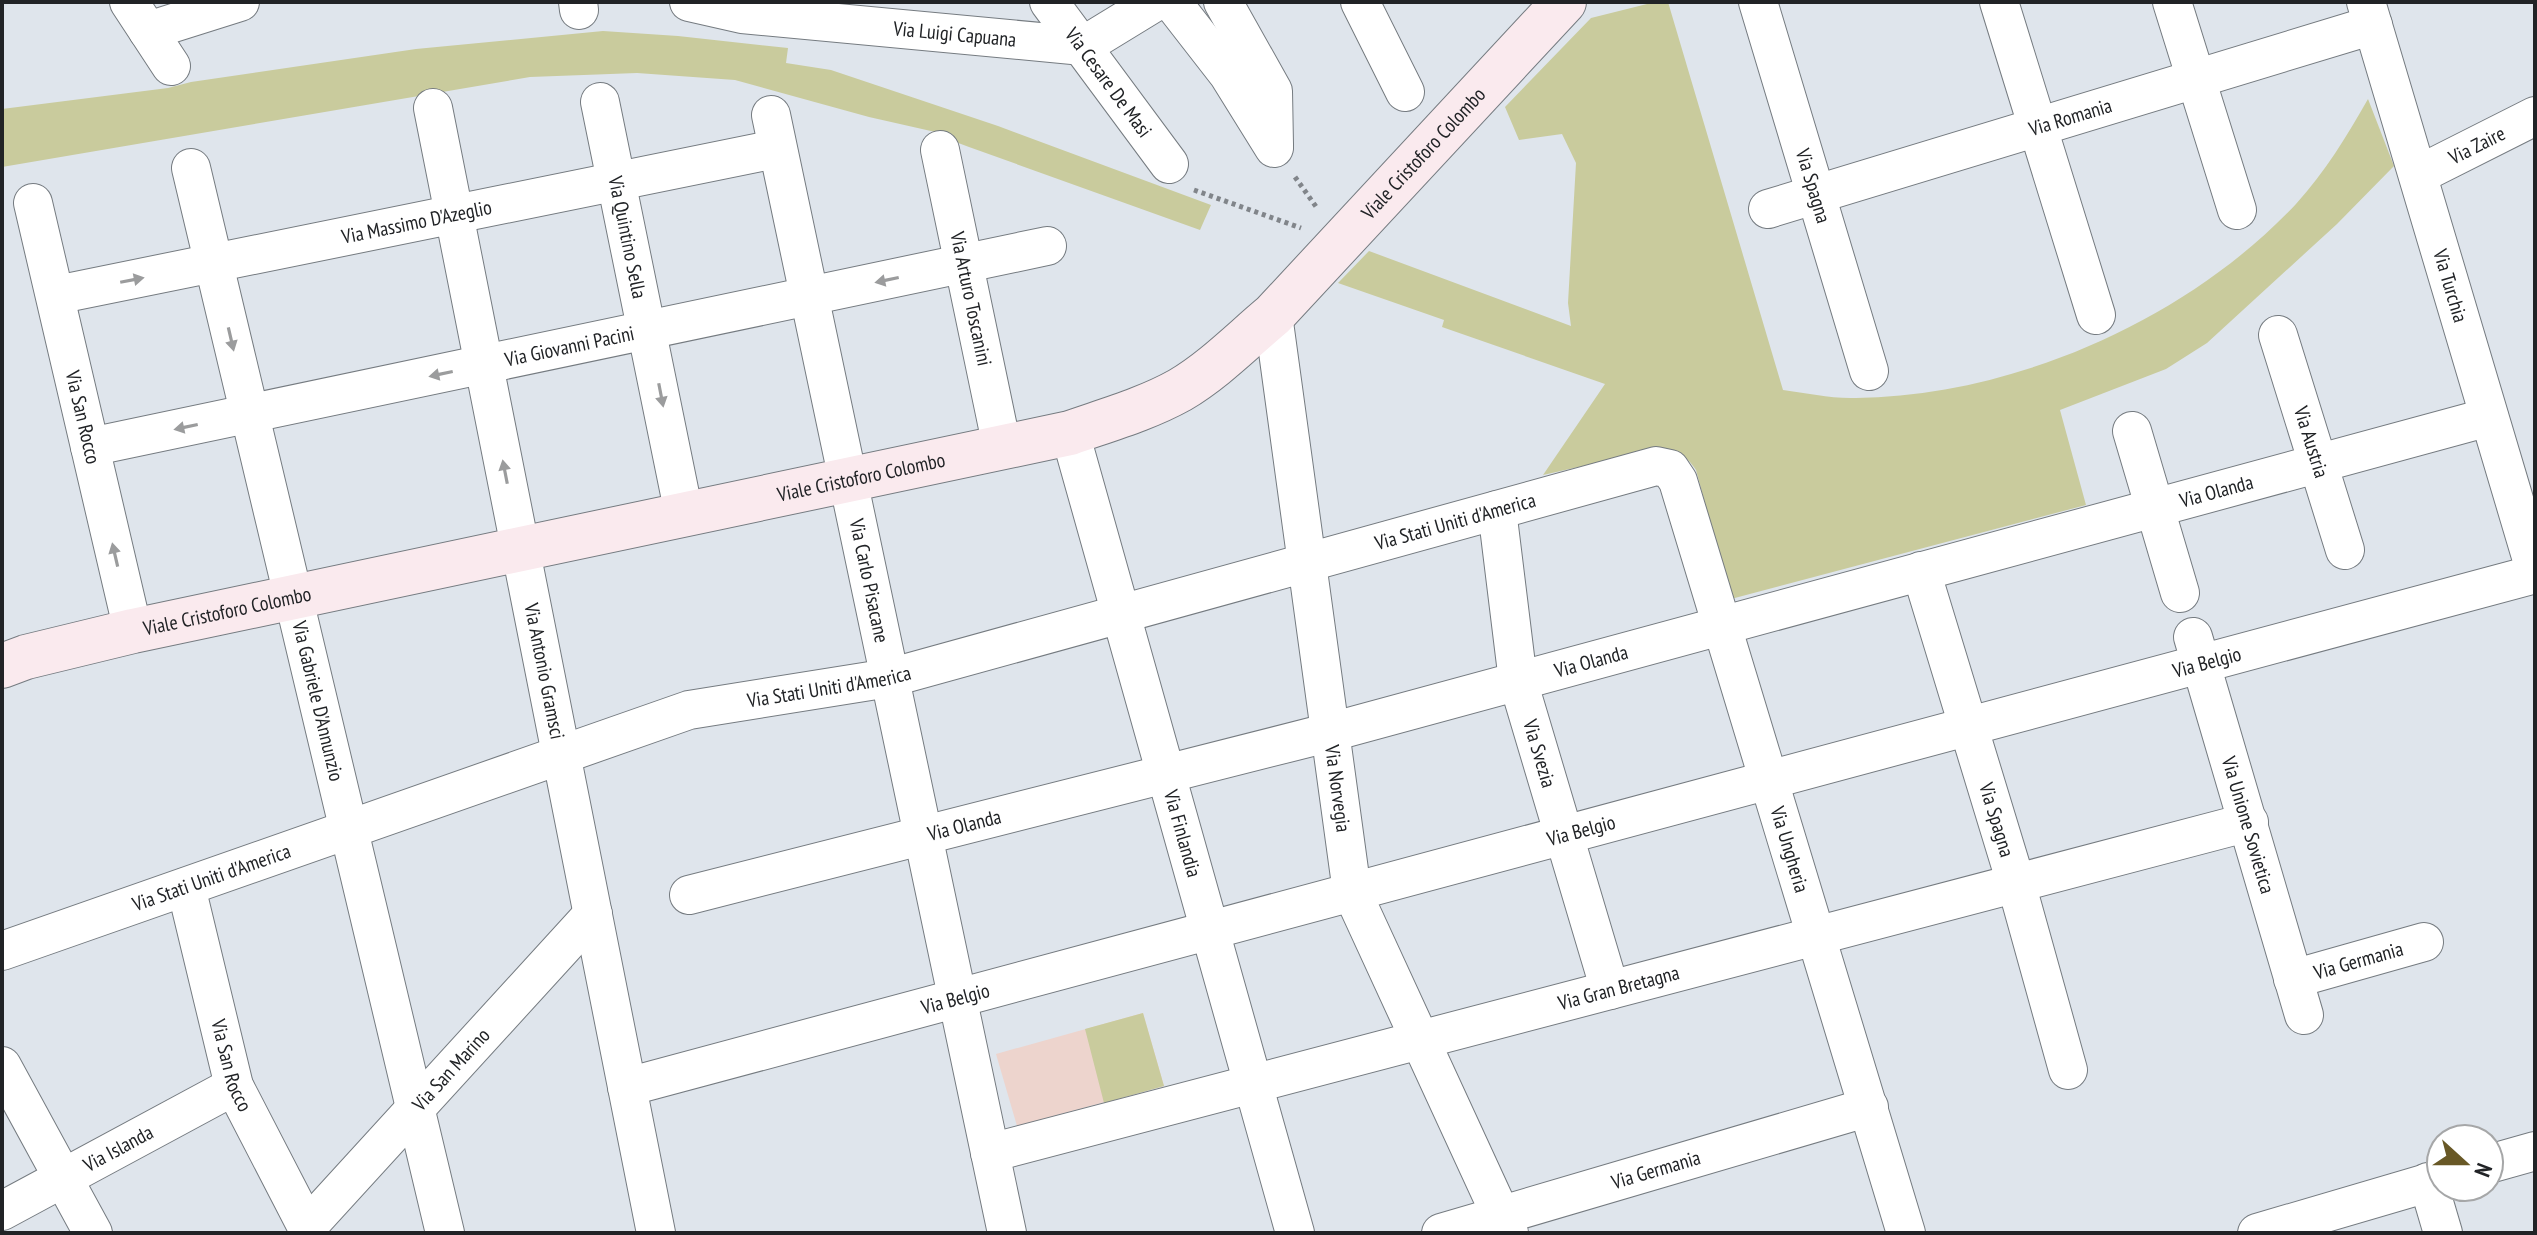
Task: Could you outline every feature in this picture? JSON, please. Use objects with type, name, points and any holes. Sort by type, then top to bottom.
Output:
[{"type":"street","points":[[171,66],[139,17],[240,2]]},
{"type":"street","name":"Via Luigi Capuana","points":[[689,2],[742,14],[1083,46]]},
{"type":"street","name":"Via Cesare De Masi","points":[[1049,2],[1176,175]]},
{"type":"street","points":[[1083,46],[1155,2]]},
{"type":"street","points":[[1172,2],[1228,74],[1274,148]]},
{"type":"street","points":[[1223,2],[1273,91],[1274,148]]},
{"type":"street","points":[[1360,2],[1405,92]]},
{"type":"street","name":"Viale Cristoforo Colombo","points":[[2,666],[26,657],[133,631],[1070,433],[1136,410],[1181,389],[1273,315],[1564,2]]},
{"type":"street","name":"Via Spagna","points":[[1758,2],[1869,371]]},
{"type":"street","points":[[1999,2],[2096,315]]},
{"type":"street","points":[[2172,2],[2237,210]]},
{"type":"street","name":"Via Romania","points":[[1768,209],[2196,79],[2369,14]]},
{"type":"street","name":"Via Turchia","points":[[2369,14],[2535,572]]},
{"type":"street","name":"Via Quintino Sella","points":[[600,102],[684,514]]},
{"type":"street","name":"Via Antonio Gramsci","points":[[433,108],[656,1233]]},
{"type":"street","name":"Via Zaire","points":[[2418,175],[2535,116]]},
{"type":"street","name":"Via Massimo D'Azeglio","points":[[56,295],[618,181],[774,132]]},
{"type":"street","name":"Via Carlo Pisacane","points":[[774,132],[1007,1233]]},
{"type":"street","name":"Via Arturo Toscanini","points":[[940,150],[1002,447]]},
{"type":"street","name":"Via Gabriele D'Annunzio","points":[[191,168],[445,1233]]},
{"type":"street","name":"Via San Rocco","points":[[33,203],[133,631]]},
{"type":"street","name":"Via Giovanni Pacini","points":[[90,447],[1047,246]]},
{"type":"street","name":"Via Norvegia","points":[[1273,315],[1352,892],[1505,1224]]},
{"type":"street","name":"Via Austria","points":[[2278,335],[2345,550]]},
{"type":"street","name":"Via Olanda","points":[[689,895],[1331,732],[2489,417]]},
{"type":"street","points":[[2132,431],[2180,593]]},
{"type":"street","name":"Via Finlandia","points":[[1070,433],[1295,1233]]},
{"type":"street","name":"Via Stati Uniti d'America","points":[[2,951],[689,710],[889,678],[1656,466],[1670,469]]},
{"type":"street","name":"Via Ungheria","points":[[1670,469],[1678,481],[1906,1233]]},
{"type":"street","name":"Via Svezia","points":[[1497,510],[1518,681],[1610,990]]},
{"type":"street","name":"Via Spagna","points":[[1921,571],[2016,883],[2068,1070]]},
{"type":"street","name":"Via Belgio","points":[[627,1087],[1968,726],[2198,650],[2535,572]]},
{"type":"street","name":"Via Unione Sovietica","points":[[2198,650],[2298,997]]},
{"type":"street","name":"Via Gran Bretagna","points":[[990,1153],[2249,822]]},
{"type":"street","name":"Via San Rocco","points":[[186,887],[234,1086],[309,1229]]},
{"type":"street","name":"Via San Marino","points":[[309,1229],[593,914]]},
{"type":"street","name":"Via Germania","points":[[2298,997],[2424,942]]},
{"type":"street","points":[[2,1066],[93,1233]]},
{"type":"street","name":"Via Islanda","points":[[2,1211],[234,1086]]},
{"type":"street","name":"Via Germania","points":[[1441,1233],[1505,1224],[1869,1107]]},
{"type":"street","points":[[2505,1159],[2535,1151]]},
{"type":"street","points":[[2257,1233],[2425,1183]]},
{"type":"street","points":[[2438,1203],[2443,1233]]},
{"type":"path","points":[[1274,148],[1341,241]]},
{"type":"path","points":[[1176,175],[1341,241]]},
{"type":"shaded area","points":[[1143,1013],[1164,1086],[1017,1126],[996,1054]]},
{"type":"green space","points":[[1655,2],[1668,2],[1783,390],[1856,398],[1916,394],[1976,383],[2036,366],[2094,344],[2151,316],[2203,283],[2252,246],[2296,204],[2335,153],[2368,99],[2394,166],[2337,224],[2207,343],[2166,369],[2060,410],[2086,505],[1731,599],[1696,470],[1687,459],[1670,452],[1649,451],[1543,475],[1605,384],[1442,327],[1444,320],[1338,283],[1369,251],[1571,326],[1568,303],[1576,163],[1562,134],[1519,140],[1505,107],[1591,18]]},
{"type":"green space","points":[[603,31],[788,48],[786,63],[831,70],[998,126],[1211,205],[1200,230],[953,141],[953,136],[869,117],[735,80],[637,73],[530,77],[2,167],[2,109],[168,88],[416,49]]},
{"type":"green space","points":[[1143,1013],[1164,1086],[1104,1103],[1085,1029]]}]
